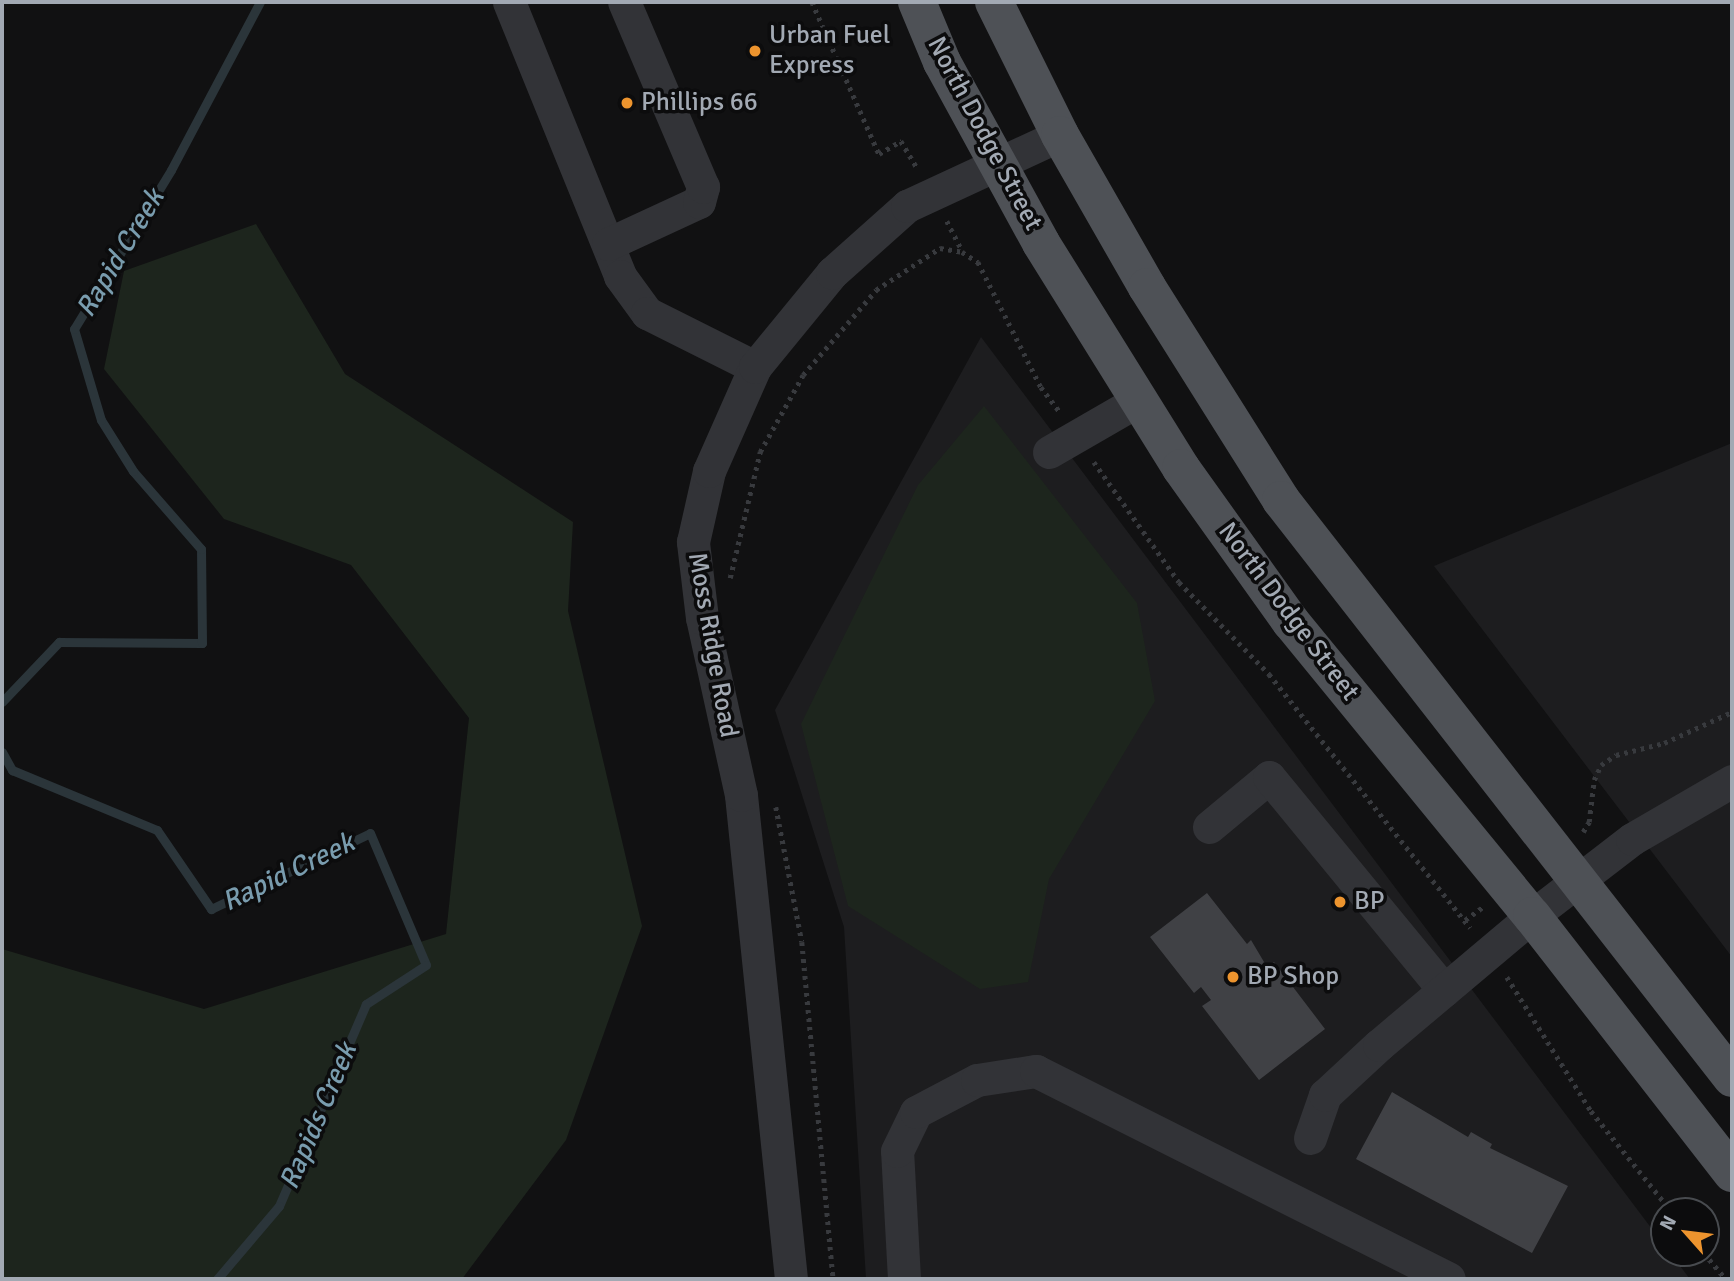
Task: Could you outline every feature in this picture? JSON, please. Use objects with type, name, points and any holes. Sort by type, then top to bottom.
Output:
[{"type":"main road","name":"North Dodge Street","points":[[918,2],[942,62],[997,162],[1181,468],[1291,622],[1532,916],[1732,1173]]},
{"type":"main road","points":[[994,2],[1060,135],[1147,287],[1281,500],[1732,1078]]},
{"type":"street","points":[[510,2],[621,276],[647,313],[755,367]]},
{"type":"street","points":[[608,244],[699,202],[703,187],[624,2]]},
{"type":"street","name":"Moss Ridge Road","points":[[791,1279],[740,794],[702,618],[693,542],[709,471],[755,367],[832,273],[907,206],[1060,135]]},
{"type":"street","points":[[1063,444],[1139,400]]},
{"type":"street","points":[[1209,827],[1269,777],[1444,990]]},
{"type":"street","points":[[1310,1138],[1325,1095],[1444,990],[1532,916],[1632,839],[1732,781]]},
{"type":"street","points":[[905,1279],[897,1151],[916,1112],[977,1080],[1036,1071],[1450,1279]]},
{"type":"path","points":[[811,2],[879,154],[901,141],[933,194],[962,252]]},
{"type":"path","points":[[727,591],[760,452],[803,374],[876,290],[940,248],[962,252],[978,262],[1041,387],[1063,444],[1179,582],[1269,674],[1465,920]]},
{"type":"path","points":[[1581,835],[1589,822],[1594,780],[1601,765],[1616,755],[1664,743],[1732,712]]},
{"type":"path","points":[[775,802],[803,942],[833,1279]]},
{"type":"path","points":[[1511,982],[1591,1111],[1660,1197]]},
{"type":"shaded area","points":[[256,224],[345,374],[573,522],[568,611],[642,926],[566,1140],[462,1279],[2,1279],[2,949],[204,1009],[446,934],[469,718],[351,565],[224,519],[104,369],[124,271]]},
{"type":"shaded area","points":[[981,337],[1650,1226],[1650,1267],[1681,1267],[1690,1279],[866,1279],[844,927],[775,710]]},
{"type":"shaded area","points":[[984,406],[1137,603],[1155,701],[1049,879],[1028,982],[980,989],[848,906],[801,724],[918,485]]},
{"type":"shaded area","points":[[1732,443],[1732,957],[1434,566]]},
{"type":"building","name":"BP Shop","points":[[1207,893],[1247,944],[1251,940],[1267,967],[1274,962],[1325,1029],[1259,1080],[1202,1006],[1211,1000],[1201,987],[1194,993],[1150,937]]},
{"type":"building","points":[[1392,1092],[1468,1137],[1471,1132],[1492,1144],[1490,1148],[1568,1186],[1532,1253],[1356,1159]]},
{"type":"waterway","name":"Rapid Creek","points":[[2,702],[59,642],[202,643],[201,549],[133,471],[101,420],[74,329],[171,170],[260,2]]},
{"type":"waterway","name":"Rapid Creek","points":[[2,752],[12,770],[157,830],[211,909],[370,833],[426,965],[366,1004],[279,1206],[217,1279]]},
{"type":"place","name":"Urban Fuel Express","points":[[755,51]]},
{"type":"place","name":"Phillips 66","points":[[627,103]]},
{"type":"place","name":"BP","points":[[1340,902]]},
{"type":"place","name":"BP Shop","points":[[1233,977]]},
{"type":"water label","name":"Rapids Creek","points":[[318,1116]]}]
